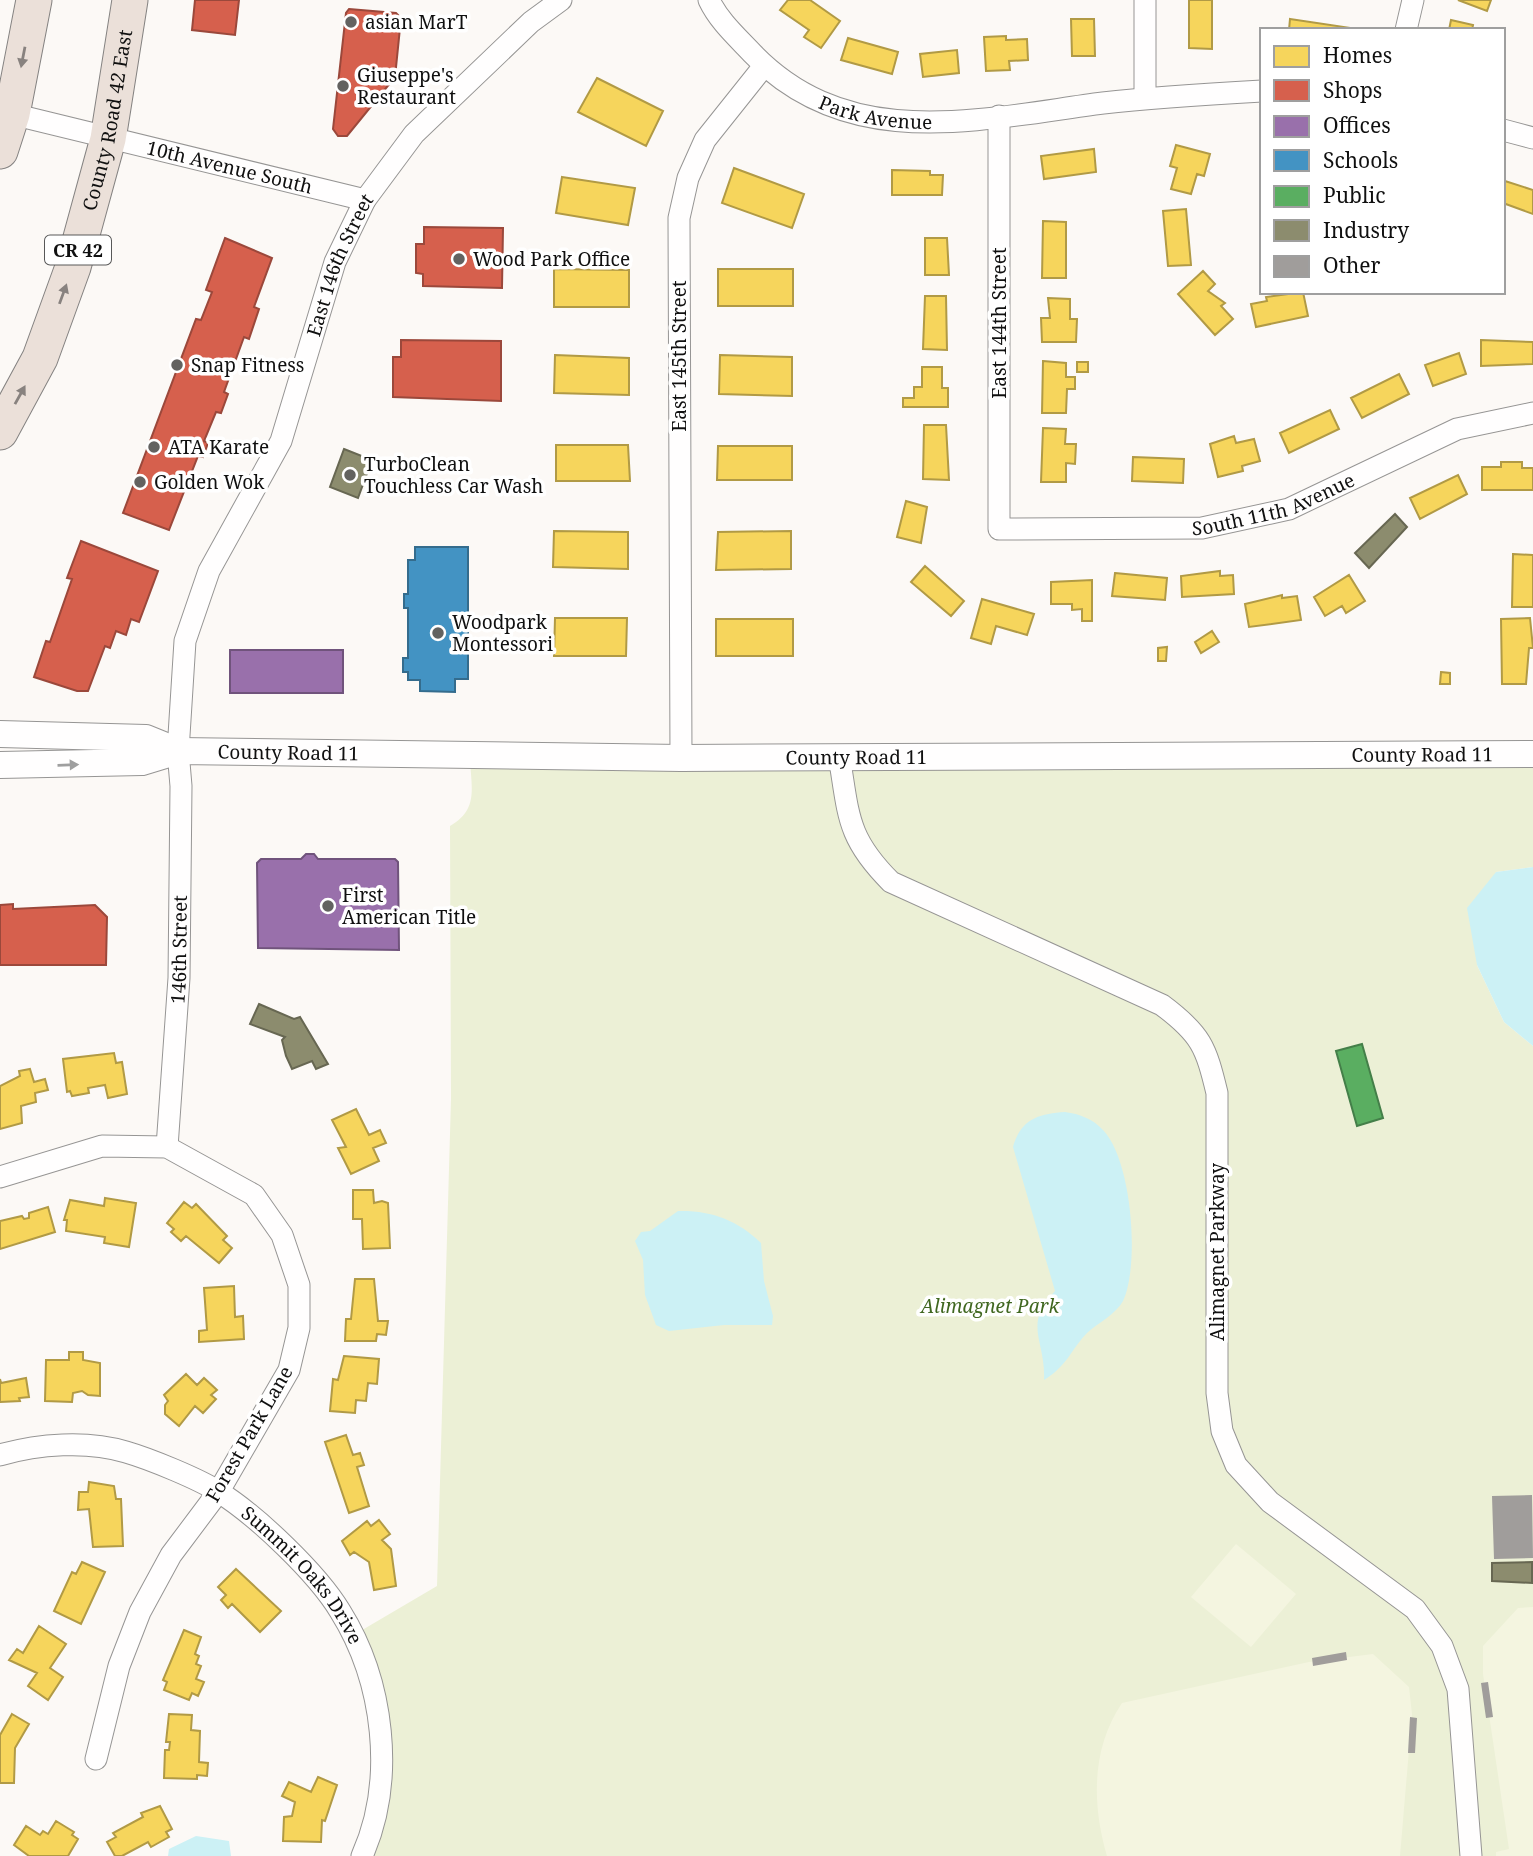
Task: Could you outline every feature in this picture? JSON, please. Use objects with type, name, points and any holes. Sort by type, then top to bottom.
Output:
[{"type":"highway","points":[[0,151],[12,114],[34,0]]},
{"type":"highway","name":"County Road 42 East","points":[[0,432],[40,359],[73,267],[108,139],[130,0]]},
{"type":"street","name":"East 146th Street","points":[[178,751],[185,641],[209,571],[281,441],[335,262],[365,200],[414,134],[531,22],[561,0]]},
{"type":"street","points":[[709,0],[716,15],[764,66]]},
{"type":"street","points":[[1145,0],[1145,98]]},
{"type":"street","points":[[1406,28],[1413,0]]},
{"type":"street","name":"Park Avenue","points":[[764,66],[811,99],[867,119],[923,125],[1145,98],[1260,90]]},
{"type":"street","name":"East 145th Street","points":[[681,758],[679,218],[688,178],[705,140],[764,66]]},
{"type":"street","name":"10th Avenue South","points":[[12,114],[365,200]]},
{"type":"street","name":"East 144th Street","points":[[999,116],[999,529]]},
{"type":"street","points":[[1505,131],[1533,138]]},
{"type":"street","name":"South 11th Avenue","points":[[999,529],[1202,528],[1277,512],[1289,509],[1457,429],[1533,413]]},
{"type":"street","name":"County Road 11","points":[[0,734],[146,738],[178,751]]},
{"type":"street","name":"County Road 11","points":[[0,765],[142,762],[178,751],[681,758],[1533,754]]},
{"type":"street","name":"146th Street","points":[[167,1147],[180,978],[181,786],[178,751]]},
{"type":"street","name":"Alimagnet Parkway","points":[[839,756],[851,828],[866,857],[891,882],[1162,1005],[1188,1025],[1208,1053],[1217,1093],[1217,1393],[1222,1431],[1236,1465],[1270,1502],[1415,1609],[1441,1646],[1458,1689],[1471,1856]]},
{"type":"street","points":[[0,1177],[102,1146],[167,1147]]},
{"type":"street","name":"Forest Park Lane","points":[[96,1759],[119,1666],[140,1612],[171,1555],[219,1491],[289,1370],[299,1328],[299,1284],[282,1235],[254,1195],[167,1147]]},
{"type":"street","name":"Summit Oaks Drive","points":[[0,1455],[23,1449],[72,1446],[125,1452],[219,1491],[298,1558],[340,1611],[370,1677],[383,1753],[374,1830],[362,1856]]},
{"type":"green space","name":"Alimagnet Park","points":[[1533,754],[1533,867],[1496,872],[1477,965],[1504,1022],[1533,1046],[1533,1856],[362,1856],[383,1753],[352,1636],[437,1586],[451,1099],[450,826],[466,812],[469,805],[472,788],[470,758]]},
{"type":"green space","points":[[1236,1544],[1296,1594],[1251,1647],[1191,1597]]},
{"type":"green space","points":[[1533,1607],[1533,1856],[1496,1856],[1496,1852],[1509,1849],[1483,1674],[1483,1646],[1518,1608]]},
{"type":"green space","points":[[1373,1654],[1409,1687],[1412,1714],[1400,1856],[1107,1856],[1099,1817],[1097,1778],[1104,1739],[1122,1703],[1309,1662]]},
{"type":"water","points":[[1533,867],[1533,1046],[1504,1022],[1477,965],[1467,908],[1496,872]]},
{"type":"water","points":[[1065,1112],[1095,1123],[1113,1144],[1127,1188],[1132,1239],[1131,1263],[1128,1285],[1120,1306],[1087,1333],[1064,1363],[1044,1380],[1038,1324],[1045,1303],[1055,1291],[1013,1147],[1026,1124],[1047,1114]]},
{"type":"water","points":[[678,1211],[701,1212],[723,1218],[743,1228],[761,1243],[764,1281],[773,1316],[772,1325],[724,1325],[669,1331],[656,1325],[645,1295],[643,1260],[635,1241],[641,1232],[650,1231]]},
{"type":"water","points":[[196,1836],[229,1841],[231,1856],[168,1856],[169,1849]]},
{"type":"building: Homes","points":[[788,0],[810,0],[840,21],[821,48],[804,37],[809,30],[780,10]]},
{"type":"building: Homes","points":[[1189,0],[1212,0],[1212,49],[1189,48]]},
{"type":"building: Homes","points":[[1458,0],[1491,0],[1487,11]]},
{"type":"building: Homes","points":[[1071,19],[1094,19],[1095,56],[1072,56]]},
{"type":"building: Homes","points":[[1290,19],[1351,28],[1289,28]]},
{"type":"building: Homes","points":[[1451,20],[1473,25],[1472,28],[1449,28]]},
{"type":"building: Homes","points":[[1006,36],[1006,40],[1027,39],[1028,60],[1009,61],[1010,70],[986,71],[984,37]]},
{"type":"building: Homes","points":[[848,38],[898,52],[892,74],[841,60]]},
{"type":"building: Homes","points":[[957,50],[959,73],[923,77],[920,54]]},
{"type":"building: Homes","points":[[597,78],[663,111],[646,146],[578,112]]},
{"type":"building: Homes","points":[[1176,145],[1210,154],[1204,176],[1197,174],[1191,194],[1171,189],[1177,168],[1170,166]]},
{"type":"building: Homes","points":[[1094,149],[1096,172],[1044,179],[1041,156]]},
{"type":"building: Homes","points":[[734,168],[804,194],[792,228],[722,203]]},
{"type":"building: Homes","points":[[892,170],[930,171],[930,175],[943,175],[942,195],[892,195]]},
{"type":"building: Homes","points":[[562,177],[635,188],[628,225],[556,213]]},
{"type":"building: Homes","points":[[1505,181],[1533,190],[1533,214],[1505,204]]},
{"type":"building: Homes","points":[[1186,209],[1191,265],[1168,266],[1163,211]]},
{"type":"building: Homes","points":[[1043,221],[1066,222],[1066,278],[1042,278]]},
{"type":"building: Homes","points":[[925,238],[947,238],[949,275],[925,275]]},
{"type":"building: Homes","points":[[554,269],[629,270],[629,307],[554,307]]},
{"type":"building: Homes","points":[[718,269],[793,269],[793,306],[718,306]]},
{"type":"building: Homes","points":[[1203,271],[1215,284],[1208,291],[1225,303],[1221,306],[1233,319],[1215,335],[1178,294]]},
{"type":"building: Homes","points":[[1303,294],[1308,316],[1256,327],[1251,304],[1267,301],[1266,297]]},
{"type":"building: Homes","points":[[925,296],[946,296],[947,350],[923,349]]},
{"type":"building: Homes","points":[[1048,298],[1070,299],[1070,319],[1077,319],[1076,342],[1042,342],[1041,318],[1050,318]]},
{"type":"building: Homes","points":[[1481,340],[1533,342],[1533,364],[1481,366]]},
{"type":"building: Homes","points":[[1459,353],[1466,374],[1433,386],[1425,365]]},
{"type":"building: Homes","points":[[555,355],[629,358],[629,395],[554,393]]},
{"type":"building: Homes","points":[[720,355],[792,357],[792,396],[719,394]]},
{"type":"building: Homes","points":[[1043,361],[1066,363],[1066,377],[1075,377],[1075,389],[1067,389],[1066,413],[1042,413]]},
{"type":"building: Homes","points":[[1077,362],[1088,362],[1088,372],[1077,372]]},
{"type":"building: Homes","points":[[922,367],[942,367],[942,388],[948,388],[948,407],[903,407],[903,398],[914,398],[914,387],[922,387]]},
{"type":"building: Homes","points":[[1399,374],[1409,394],[1362,418],[1351,398]]},
{"type":"building: Homes","points":[[1330,410],[1339,429],[1289,453],[1280,433]]},
{"type":"building: Homes","points":[[924,425],[946,425],[949,480],[923,479]]},
{"type":"building: Homes","points":[[1043,428],[1066,429],[1065,444],[1076,444],[1075,464],[1066,463],[1066,482],[1041,482]]},
{"type":"building: Homes","points":[[1234,436],[1236,443],[1254,439],[1260,461],[1242,466],[1243,471],[1218,477],[1210,444]]},
{"type":"building: Homes","points":[[556,445],[628,445],[630,481],[556,481]]},
{"type":"building: Homes","points":[[718,446],[792,446],[792,480],[717,480]]},
{"type":"building: Homes","points":[[1133,457],[1184,459],[1183,483],[1132,481]]},
{"type":"building: Homes","points":[[1501,462],[1522,462],[1522,468],[1533,468],[1533,490],[1482,490],[1482,467],[1501,467]]},
{"type":"building: Homes","points":[[1458,475],[1467,494],[1420,519],[1410,498]]},
{"type":"building: Homes","points":[[906,501],[927,507],[921,543],[897,537]]},
{"type":"building: Homes","points":[[554,531],[628,532],[628,569],[553,567]]},
{"type":"building: Homes","points":[[791,531],[791,569],[716,570],[718,532]]},
{"type":"building: Homes","points":[[1513,554],[1533,555],[1533,607],[1512,607]]},
{"type":"building: Homes","points":[[925,566],[964,601],[951,616],[911,582]]},
{"type":"building: Homes","points":[[1220,571],[1220,576],[1233,575],[1234,594],[1182,597],[1181,576]]},
{"type":"building: Homes","points":[[1115,573],[1167,578],[1165,600],[1112,596]]},
{"type":"building: Homes","points":[[1349,575],[1365,601],[1346,613],[1342,606],[1325,616],[1314,597]]},
{"type":"building: Homes","points":[[1092,580],[1092,621],[1082,621],[1082,609],[1072,610],[1072,604],[1051,604],[1051,582]]},
{"type":"building: Homes","points":[[1282,595],[1282,598],[1297,596],[1301,620],[1249,627],[1245,604]]},
{"type":"building: Homes","points":[[982,599],[1034,614],[1027,635],[996,626],[991,644],[971,638]]},
{"type":"building: Homes","points":[[555,618],[627,618],[626,656],[554,656]]},
{"type":"building: Homes","points":[[1530,618],[1533,648],[1529,648],[1526,684],[1502,684],[1501,619]]},
{"type":"building: Homes","points":[[716,619],[793,619],[793,656],[716,656]]},
{"type":"building: Homes","points":[[1212,631],[1219,642],[1201,653],[1195,642]]},
{"type":"building: Homes","points":[[1167,647],[1166,661],[1158,661],[1158,648]]},
{"type":"building: Homes","points":[[1441,672],[1450,673],[1450,684],[1440,684]]},
{"type":"building: Homes","points":[[114,1053],[116,1063],[122,1062],[127,1094],[108,1098],[105,1085],[88,1088],[89,1093],[72,1096],[70,1091],[67,1092],[63,1059]]},
{"type":"building: Homes","points":[[30,1069],[34,1082],[45,1079],[48,1090],[35,1093],[36,1102],[21,1106],[22,1123],[0,1129],[0,1086],[20,1076],[19,1071]]},
{"type":"building: Homes","points":[[356,1109],[369,1135],[380,1130],[386,1143],[373,1148],[379,1161],[351,1174],[338,1148],[346,1147],[332,1120]]},
{"type":"building: Homes","points":[[353,1190],[373,1190],[374,1203],[388,1203],[390,1248],[363,1249],[362,1219],[353,1219]]},
{"type":"building: Homes","points":[[105,1198],[136,1203],[129,1247],[104,1243],[105,1237],[66,1231],[67,1220],[64,1220],[70,1200],[104,1206]]},
{"type":"building: Homes","points":[[184,1202],[192,1208],[196,1204],[227,1236],[223,1240],[232,1248],[219,1263],[186,1236],[181,1241],[171,1232],[174,1229],[167,1223]]},
{"type":"building: Homes","points":[[48,1207],[55,1232],[0,1249],[0,1221],[22,1216],[24,1219],[29,1218],[29,1213]]},
{"type":"building: Homes","points":[[355,1279],[374,1279],[378,1321],[388,1321],[386,1335],[377,1334],[376,1341],[345,1341],[346,1319],[351,1319]]},
{"type":"building: Homes","points":[[234,1286],[235,1317],[243,1316],[244,1339],[199,1342],[199,1331],[207,1330],[204,1288]]},
{"type":"building: Homes","points":[[69,1352],[83,1352],[83,1360],[100,1363],[100,1396],[88,1395],[82,1391],[73,1393],[72,1402],[45,1401],[46,1360],[69,1360]]},
{"type":"building: Homes","points":[[344,1356],[379,1359],[377,1384],[368,1383],[366,1401],[356,1400],[355,1413],[330,1411],[333,1379],[338,1380]]},
{"type":"building: Homes","points":[[186,1374],[197,1385],[204,1378],[217,1390],[211,1395],[216,1399],[203,1413],[195,1406],[179,1426],[165,1414],[168,1401],[164,1395]]},
{"type":"building: Homes","points":[[26,1378],[29,1397],[19,1398],[20,1401],[0,1402],[0,1379],[1,1383]]},
{"type":"building: Homes","points":[[346,1435],[353,1455],[360,1453],[364,1465],[357,1467],[369,1506],[349,1513],[325,1442]]},
{"type":"building: Homes","points":[[89,1482],[114,1486],[116,1499],[121,1499],[123,1546],[93,1547],[89,1509],[78,1510],[79,1492],[88,1492]]},
{"type":"building: Homes","points":[[379,1520],[390,1534],[382,1540],[391,1549],[396,1586],[374,1590],[369,1562],[354,1552],[350,1555],[342,1541],[367,1521],[371,1526]]},
{"type":"building: Homes","points":[[82,1562],[105,1572],[81,1624],[54,1611],[72,1572],[76,1574]]},
{"type":"building: Homes","points":[[236,1569],[281,1611],[260,1632],[232,1604],[228,1608],[221,1600],[226,1595],[218,1587]]},
{"type":"building: Homes","points":[[39,1626],[66,1644],[50,1668],[63,1677],[48,1700],[28,1686],[37,1673],[9,1660],[17,1649],[23,1653]]},
{"type":"building: Homes","points":[[184,1630],[201,1637],[195,1654],[199,1656],[196,1664],[201,1666],[196,1679],[204,1682],[198,1696],[192,1693],[189,1700],[164,1690],[167,1682],[163,1680]]},
{"type":"building: Homes","points":[[12,1714],[29,1724],[15,1748],[14,1783],[0,1783],[0,1735]]},
{"type":"building: Homes","points":[[169,1714],[192,1715],[191,1730],[200,1731],[199,1762],[208,1763],[207,1776],[197,1775],[197,1779],[164,1778],[165,1750],[169,1750],[170,1742],[166,1742]]},
{"type":"building: Homes","points":[[318,1777],[337,1785],[325,1821],[322,1820],[321,1842],[283,1841],[284,1817],[292,1816],[295,1802],[282,1796],[289,1782],[311,1792]]},
{"type":"building: Homes","points":[[160,1806],[172,1829],[166,1832],[169,1837],[151,1847],[148,1842],[122,1856],[115,1856],[107,1842],[116,1837],[113,1833],[143,1817],[141,1813]]},
{"type":"building: Homes","points":[[56,1821],[74,1832],[72,1835],[78,1839],[68,1856],[29,1856],[14,1845],[26,1826],[40,1835],[43,1831],[48,1834]]},
{"type":"building: Shops","points":[[195,0],[239,0],[235,35],[192,30]]},
{"type":"building: Shops","points":[[349,9],[396,13],[401,18],[395,77],[347,136],[338,136],[333,129],[346,13]]},
{"type":"building: Shops","name":"Wood Park Office","points":[[424,227],[503,228],[502,288],[423,286],[423,274],[416,273],[416,244],[424,244]]},
{"type":"building: Shops","points":[[225,238],[272,258],[254,307],[259,309],[249,339],[244,337],[224,392],[228,394],[221,413],[216,412],[204,441],[208,443],[203,457],[198,456],[169,530],[123,513],[196,319],[201,320],[212,292],[206,290]]},
{"type":"building: Shops","points":[[401,340],[501,341],[501,401],[393,397],[393,357],[401,357]]},
{"type":"building: Shops","points":[[81,541],[158,571],[139,622],[131,619],[126,635],[116,631],[110,648],[105,646],[88,691],[77,691],[34,677],[46,641],[50,642],[72,579],[67,578]]},
{"type":"building: Shops","points":[[13,904],[13,909],[95,905],[107,917],[106,965],[0,965],[0,905]]},
{"type":"building: Offices","points":[[230,650],[343,650],[343,693],[230,693]]},
{"type":"building: Offices","name":"First American Title","points":[[306,854],[314,854],[318,859],[395,859],[398,862],[399,950],[258,948],[257,863],[261,859],[301,859]]},
{"type":"building: Schools","name":"Woodpark Montessori","points":[[415,547],[468,547],[468,679],[455,679],[455,692],[420,691],[420,680],[408,680],[408,672],[403,672],[403,658],[408,658],[408,608],[404,608],[404,594],[408,594],[408,560],[415,560]]},
{"type":"building: Public","points":[[1362,1044],[1383,1118],[1357,1126],[1336,1051]]},
{"type":"building: Industry","name":"TurboClean Touchless Car Wash","points":[[344,449],[372,460],[358,498],[330,487]]},
{"type":"building: Industry","points":[[1395,514],[1407,527],[1369,568],[1355,553]]},
{"type":"building: Industry","points":[[259,1004],[294,1019],[300,1017],[328,1064],[316,1069],[312,1061],[292,1069],[282,1040],[285,1037],[250,1024]]},
{"type":"building: Industry","points":[[1532,1562],[1532,1583],[1492,1581],[1492,1563]]},
{"type":"building: Other","points":[[1532,1495],[1533,1558],[1494,1559],[1492,1496]]},
{"type":"building: Other","points":[[1346,1652],[1347,1660],[1313,1666],[1312,1658]]},
{"type":"building: Other","points":[[1488,1682],[1493,1717],[1486,1718],[1481,1683]]},
{"type":"building: Other","points":[[1410,1717],[1417,1718],[1415,1753],[1408,1753]]},
{"type":"place","name":"asian MarT","points":[[351,22]]},
{"type":"place","name":"Giuseppe's Restaurant","points":[[343,86]]},
{"type":"place","name":"Wood Park Office","points":[[459,259]]},
{"type":"place","name":"Snap Fitness","points":[[177,365]]},
{"type":"place","name":"ATA Karate","points":[[154,447]]},
{"type":"place","name":"TurboClean Touchless Car Wash","points":[[350,475]]},
{"type":"place","name":"Golden Wok","points":[[140,482]]},
{"type":"place","name":"Woodpark Montessori","points":[[438,633]]},
{"type":"place","name":"First American Title","points":[[328,906]]}]
